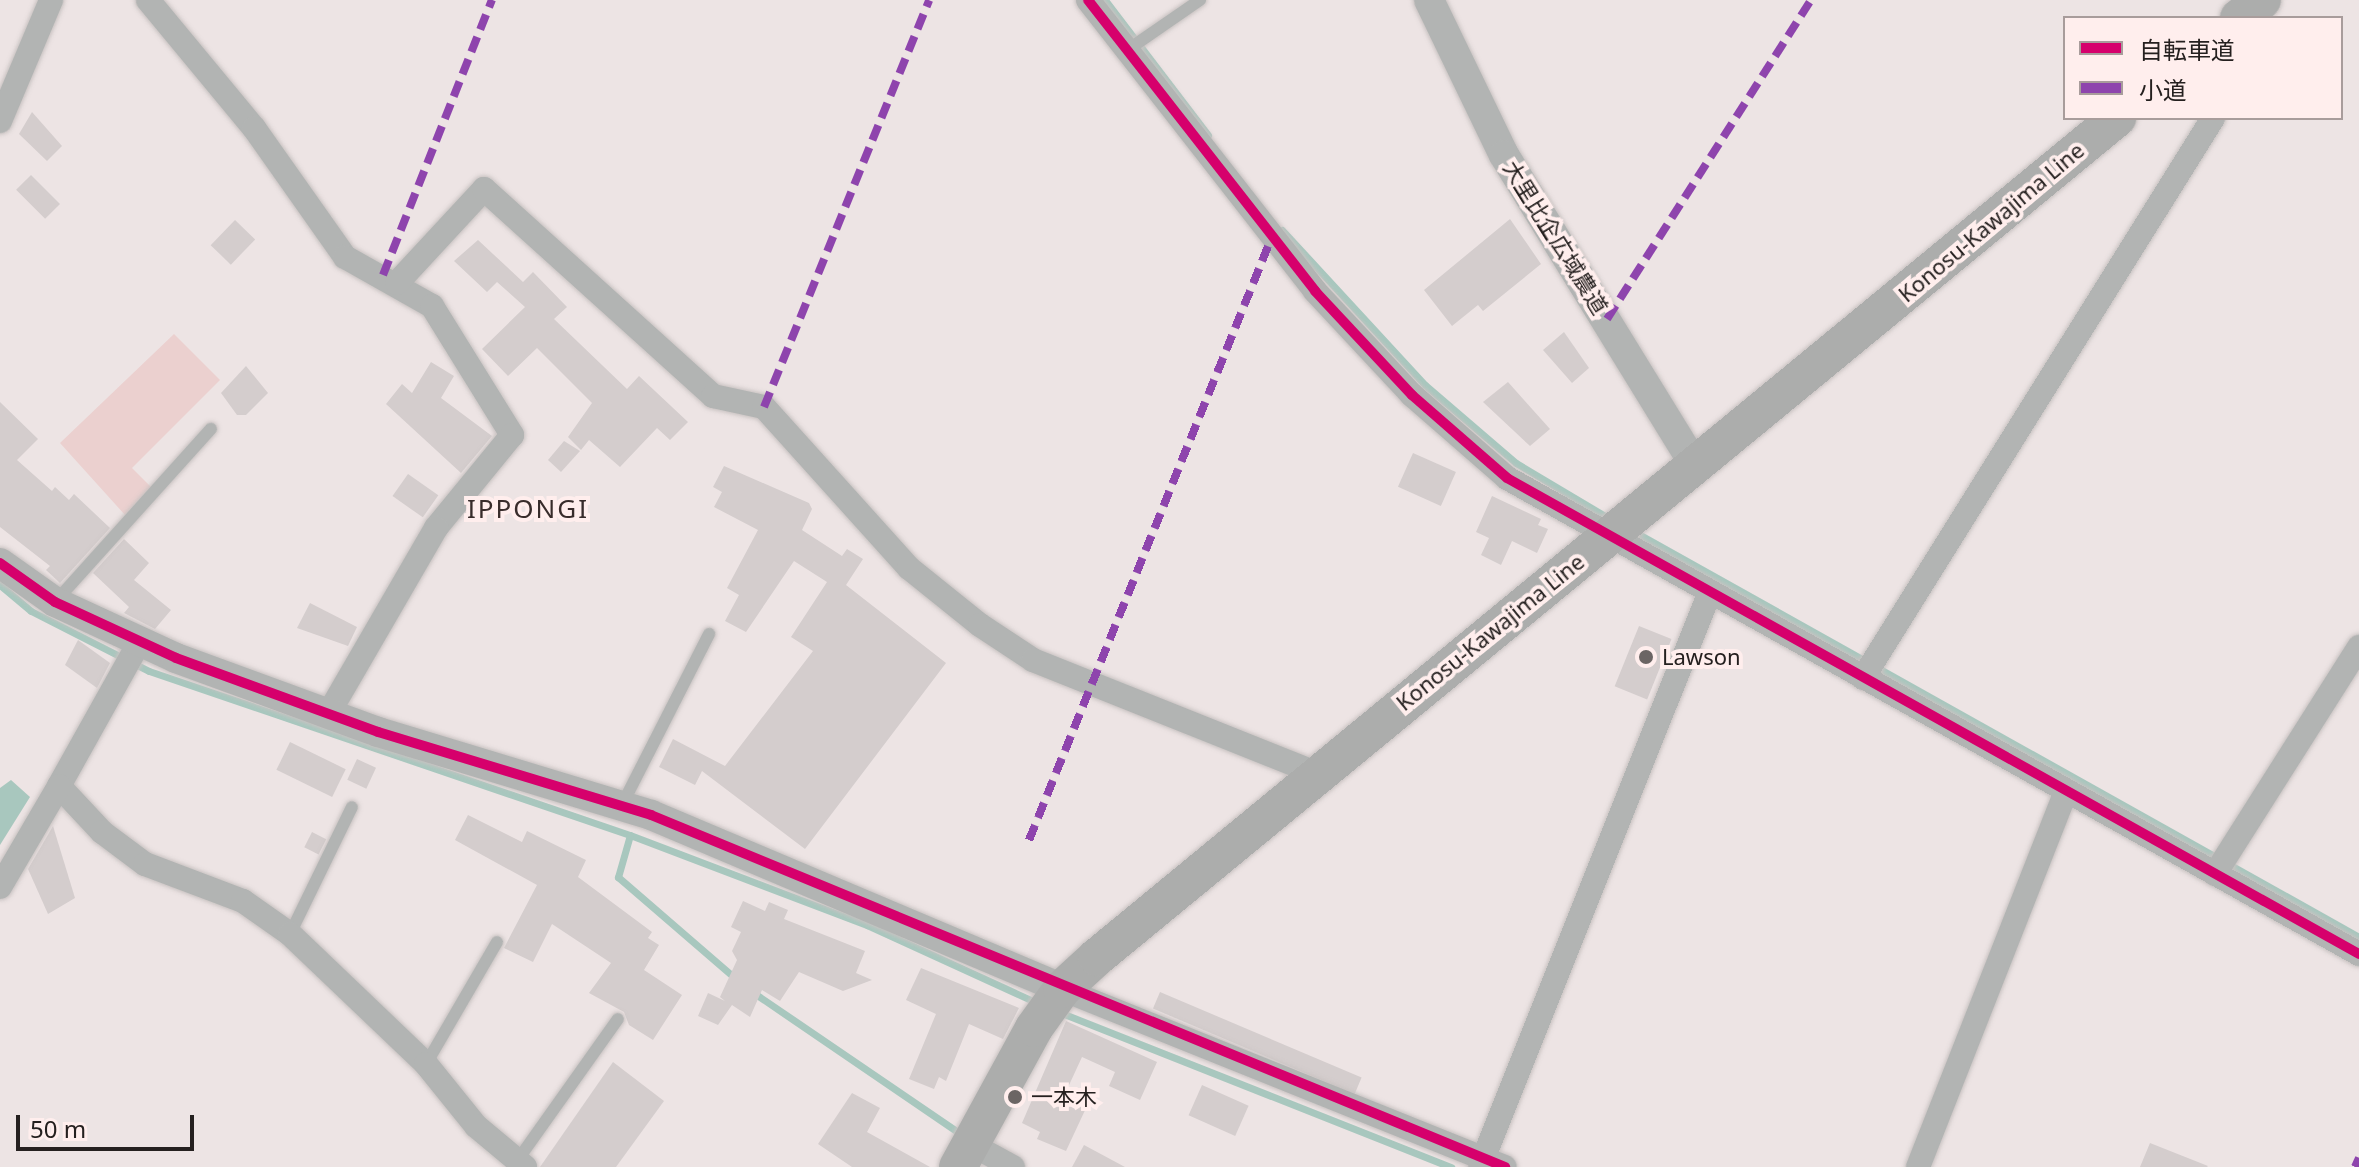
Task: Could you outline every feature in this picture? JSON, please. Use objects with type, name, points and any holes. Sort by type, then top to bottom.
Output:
[{"type":"main road","points":[[2242,16],[2262,0]]},
{"type":"main road","name":"Konosu-Kawajima Line","points":[[963,1155],[1062,989],[1316,773],[2115,120]]},
{"type":"street","points":[[0,121],[51,0]]},
{"type":"street","points":[[148,0],[254,128],[345,257],[397,283],[432,306],[512,435],[436,528],[328,714]]},
{"type":"street","points":[[1088,0],[1261,228],[1412,395],[1507,478],[1612,533],[1710,592],[2359,954]]},
{"type":"street","name":"大里比企広域農道","points":[[1429,0],[1504,155],[1695,466]]},
{"type":"street","points":[[1863,678],[2212,120]]},
{"type":"street","points":[[397,283],[484,189],[702,388],[764,407],[909,568],[980,625],[1033,660],[1316,773]]},
{"type":"street","points":[[0,563],[55,602],[140,641],[328,714],[622,805],[1489,1165],[1710,592]]},
{"type":"street","points":[[0,887],[140,641]]},
{"type":"street","points":[[2215,874],[2359,647]]},
{"type":"street","points":[[59,786],[102,832],[145,864],[243,901],[290,934],[426,1064],[476,1126],[521,1164]]},
{"type":"street","points":[[1918,1167],[2066,792]]},
{"type":"street","points":[[963,1155],[1013,1167]]},
{"type":"lane","points":[[1126,51],[1200,0]]},
{"type":"lane","points":[[55,602],[211,429]]},
{"type":"lane","points":[[622,805],[709,634]]},
{"type":"lane","points":[[290,934],[352,807]]},
{"type":"lane","points":[[426,1064],[497,942]]},
{"type":"lane","points":[[521,1164],[618,1019]]},
{"type":"shaded area","points":[[174,334],[220,380],[132,468],[151,487],[125,515],[60,443]]},
{"type":"shaded area","points":[[11,780],[30,797],[0,845],[0,788]]},
{"type":"building","points":[[32,112],[62,146],[47,161],[19,134]]},
{"type":"building","points":[[31,175],[60,204],[45,219],[16,190]]},
{"type":"building","points":[[1510,219],[1541,264],[1483,311],[1478,305],[1452,326],[1424,290]]},
{"type":"building","points":[[235,220],[255,239],[231,265],[211,245]]},
{"type":"building","points":[[478,240],[523,282],[533,272],[567,307],[554,319],[627,389],[639,376],[688,422],[670,440],[657,428],[620,467],[589,440],[581,450],[568,437],[592,403],[537,348],[508,376],[482,349],[525,307],[497,282],[487,292],[454,261]]},
{"type":"building","points":[[1564,332],[1589,368],[1572,383],[1543,350]]},
{"type":"building","points":[[431,362],[454,376],[441,398],[492,436],[461,473],[386,404],[402,384],[412,393]]},
{"type":"building","points":[[246,366],[268,393],[246,415],[237,415],[221,393]]},
{"type":"building","points":[[1508,382],[1550,429],[1530,446],[1483,402]]},
{"type":"building","points":[[0,402],[38,439],[17,460],[52,491],[55,487],[69,500],[74,494],[110,528],[60,583],[46,570],[50,566],[0,527]]},
{"type":"building","points":[[564,441],[580,451],[561,472],[548,460]]},
{"type":"building","points":[[1413,453],[1456,472],[1441,506],[1398,487]]},
{"type":"building","points":[[724,466],[809,503],[812,509],[802,530],[842,556],[847,549],[863,559],[846,585],[946,663],[805,849],[702,771],[695,785],[659,767],[673,739],[725,766],[813,651],[791,637],[827,582],[794,561],[746,632],[725,621],[739,595],[727,588],[758,530],[714,507],[722,492],[713,487]]},
{"type":"building","points":[[408,474],[438,495],[423,517],[393,496]]},
{"type":"building","points":[[1492,496],[1541,519],[1538,525],[1548,529],[1537,553],[1512,541],[1501,565],[1481,555],[1489,538],[1476,532]]},
{"type":"building","points":[[124,539],[149,563],[134,580],[171,610],[155,629],[124,613],[129,607],[93,573]]},
{"type":"building","points":[[310,603],[357,627],[348,646],[297,628]]},
{"type":"building","name":"Lawson","points":[[1639,626],[1671,639],[1647,699],[1615,686]]},
{"type":"building","points":[[78,640],[110,663],[97,688],[65,665]]},
{"type":"building","points":[[290,742],[346,769],[332,797],[276,770]]},
{"type":"building","points":[[357,759],[376,768],[366,789],[347,780]]},
{"type":"building","points":[[468,815],[522,842],[527,831],[586,860],[578,877],[652,932],[648,938],[659,945],[644,970],[682,995],[653,1040],[629,1025],[624,1012],[589,993],[611,963],[552,924],[533,962],[504,948],[537,885],[455,840]]},
{"type":"building","points":[[53,826],[75,898],[48,914],[28,869]]},
{"type":"building","points":[[312,832],[326,839],[319,854],[304,847]]},
{"type":"building","points":[[743,901],[765,911],[769,902],[788,910],[784,919],[865,951],[856,973],[872,980],[843,991],[799,972],[780,1001],[762,990],[750,1017],[732,1005],[718,1025],[698,1016],[708,993],[725,1001],[720,997],[737,960],[732,951],[741,932],[731,927]]},
{"type":"building","points":[[921,968],[1019,1008],[1003,1039],[969,1024],[946,1081],[939,1077],[934,1089],[909,1079],[936,1014],[906,1000]]},
{"type":"building","points":[[1160,992],[1362,1078],[1355,1094],[1153,1009]]},
{"type":"building","points":[[1066,1021],[1157,1062],[1140,1100],[1109,1086],[1115,1072],[1082,1057],[1064,1096],[1087,1106],[1066,1151],[1037,1139],[1040,1132],[1022,1123]]},
{"type":"building","points":[[613,1062],[664,1101],[616,1167],[540,1167]]},
{"type":"building","points":[[1202,1085],[1249,1106],[1235,1136],[1189,1115]]},
{"type":"building","points":[[852,1093],[880,1108],[867,1132],[930,1167],[852,1167],[818,1144]]},
{"type":"building","points":[[2150,1143],[2208,1166],[2140,1167]]},
{"type":"building","points":[[1084,1145],[1125,1167],[1072,1167]]},
{"type":"waterway","points":[[1105,0],[1208,135]]},
{"type":"waterway","points":[[1282,230],[1425,385],[1516,463],[1610,519]]},
{"type":"waterway","points":[[1635,532],[2359,937]]},
{"type":"waterway","points":[[0,585],[31,611],[149,671],[630,835],[867,925],[1037,1003]]},
{"type":"waterway","points":[[630,835],[618,877],[735,978]]},
{"type":"waterway","points":[[754,993],[962,1135]]},
{"type":"waterway","points":[[1059,1012],[1451,1167]]},
{"type":"marked path","points":[[383,275],[492,0]]},
{"type":"marked path","points":[[764,407],[929,0]]},
{"type":"marked path","points":[[1607,319],[1811,0]]},
{"type":"marked path","points":[[1029,840],[1271,239]]},
{"type":"marked path","points":[[2355,1167],[2359,1158]]},
{"type":"cycle path","points":[[1088,0],[1315,291],[1412,395],[1507,478],[2359,954]]},
{"type":"cycle path","points":[[0,563],[55,602],[176,658],[378,732],[651,815],[1505,1167]]},
{"type":"place","name":"Lawson","points":[[1646,657]]},
{"type":"place","name":"一本木","points":[[1015,1097]]},
{"type":"district","name":"IPPONGI","points":[[528,509]]}]
